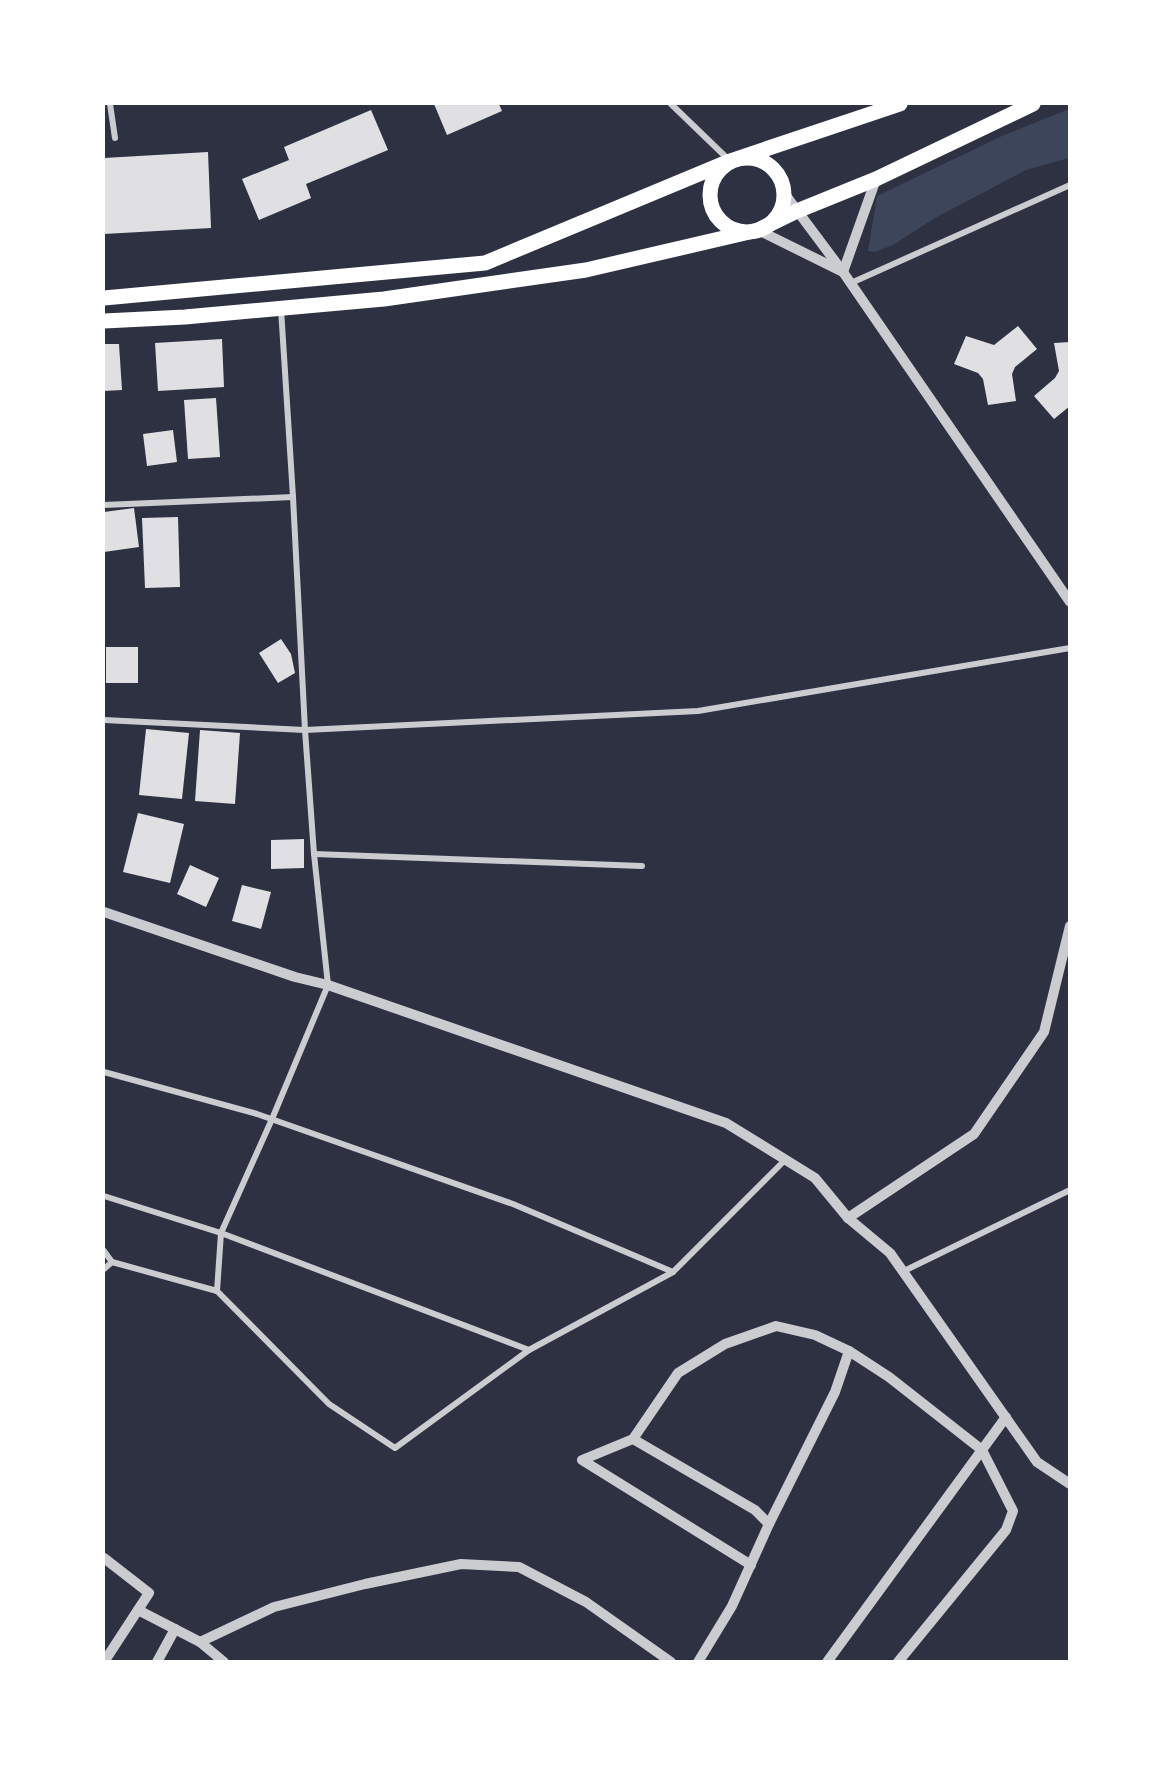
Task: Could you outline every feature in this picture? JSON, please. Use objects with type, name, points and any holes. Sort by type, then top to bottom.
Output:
[{"type":"main road","points":[[104,298],[485,263],[730,161],[900,104]]},
{"type":"main road","points":[[104,321],[185,317],[384,299],[586,270],[758,230],[769,225],[777,216],[783,205],[784,193],[778,176],[766,163],[754,158],[742,158],[730,161],[720,168],[713,178],[710,203],[723,224],[733,230],[746,232],[758,230],[797,211],[876,179],[1034,104]]},
{"type":"street","points":[[110,104],[115,138]]},
{"type":"street","points":[[671,104],[730,161]]},
{"type":"street","points":[[864,117],[874,104]]},
{"type":"street","points":[[843,272],[876,179]]},
{"type":"street","points":[[851,283],[1070,185]]},
{"type":"street","points":[[784,193],[851,283],[1070,602]]},
{"type":"street","points":[[758,230],[843,272]]},
{"type":"street","points":[[217,1291],[221,1233],[328,985],[314,854],[305,730],[293,497],[280,309]]},
{"type":"street","points":[[104,505],[293,497]]},
{"type":"street","points":[[104,720],[305,730],[698,711],[1070,648]]},
{"type":"street","points":[[314,854],[642,866]]},
{"type":"street","points":[[104,912],[295,977],[328,985],[726,1123],[815,1179],[848,1218],[890,1252],[1037,1462],[1070,1484]]},
{"type":"street","points":[[848,1218],[974,1134],[1044,1032],[1070,926]]},
{"type":"street","points":[[104,1072],[272,1119],[513,1204],[673,1272]]},
{"type":"street","points":[[104,1251],[112,1262],[217,1291],[329,1404],[395,1448],[529,1350],[673,1272],[785,1160]]},
{"type":"street","points":[[903,1271],[1070,1190]]},
{"type":"street","points":[[104,1196],[221,1233],[529,1350]]},
{"type":"street","points":[[104,1269],[112,1262]]},
{"type":"street","points":[[751,1565],[582,1460],[633,1439],[678,1373],[725,1344],[776,1326],[815,1335],[849,1351],[889,1377],[982,1450],[1014,1511],[1006,1530],[898,1662]]},
{"type":"street","points":[[698,1662],[732,1606],[769,1524],[835,1392],[849,1351]]},
{"type":"street","points":[[827,1662],[1006,1417]]},
{"type":"street","points":[[633,1439],[755,1510],[769,1524]]},
{"type":"street","points":[[104,1558],[149,1593],[104,1662]]},
{"type":"street","points":[[200,1642],[274,1607],[364,1584],[461,1564],[519,1567],[586,1602],[671,1662]]},
{"type":"street","points":[[138,1610],[200,1642],[224,1662]]},
{"type":"street","points":[[157,1662],[175,1629]]},
{"type":"shaded area","points":[[1069,109],[1069,158],[1026,170],[935,218],[893,245],[875,252],[868,251],[877,196],[1004,135]]},
{"type":"building","points":[[434,104],[499,104],[502,111],[447,135]]},
{"type":"building","points":[[371,110],[388,150],[306,184],[311,198],[259,220],[242,179],[289,160],[284,147]]},
{"type":"building","points":[[208,152],[211,228],[104,234],[104,158]]},
{"type":"building","points":[[1018,326],[1037,349],[1015,367],[1012,374],[1016,401],[988,405],[983,379],[978,373],[954,364],[966,336],[994,345]]},
{"type":"building","points":[[222,339],[224,387],[158,391],[155,343]]},
{"type":"building","points":[[1070,342],[1070,406],[1054,419],[1034,396],[1055,378],[1059,371],[1054,343]]},
{"type":"building","points":[[104,344],[119,344],[122,390],[104,391]]},
{"type":"building","points":[[216,398],[220,457],[188,459],[184,400]]},
{"type":"building","points":[[173,430],[177,462],[147,466],[143,434]]},
{"type":"building","points":[[134,508],[139,547],[104,552],[104,512]]},
{"type":"building","points":[[178,517],[180,587],[145,588],[142,518]]},
{"type":"building","points":[[281,639],[291,654],[295,673],[278,683],[259,653]]},
{"type":"building","points":[[106,647],[138,647],[138,683],[106,683]]},
{"type":"building","points":[[146,729],[189,733],[182,799],[139,795]]},
{"type":"building","points":[[200,730],[240,733],[235,804],[195,801]]},
{"type":"building","points":[[138,813],[184,824],[170,883],[123,872]]},
{"type":"building","points":[[304,839],[304,868],[271,869],[271,840]]},
{"type":"building","points":[[190,865],[219,878],[206,907],[177,894]]},
{"type":"building","points":[[242,885],[271,892],[261,929],[232,921]]}]
